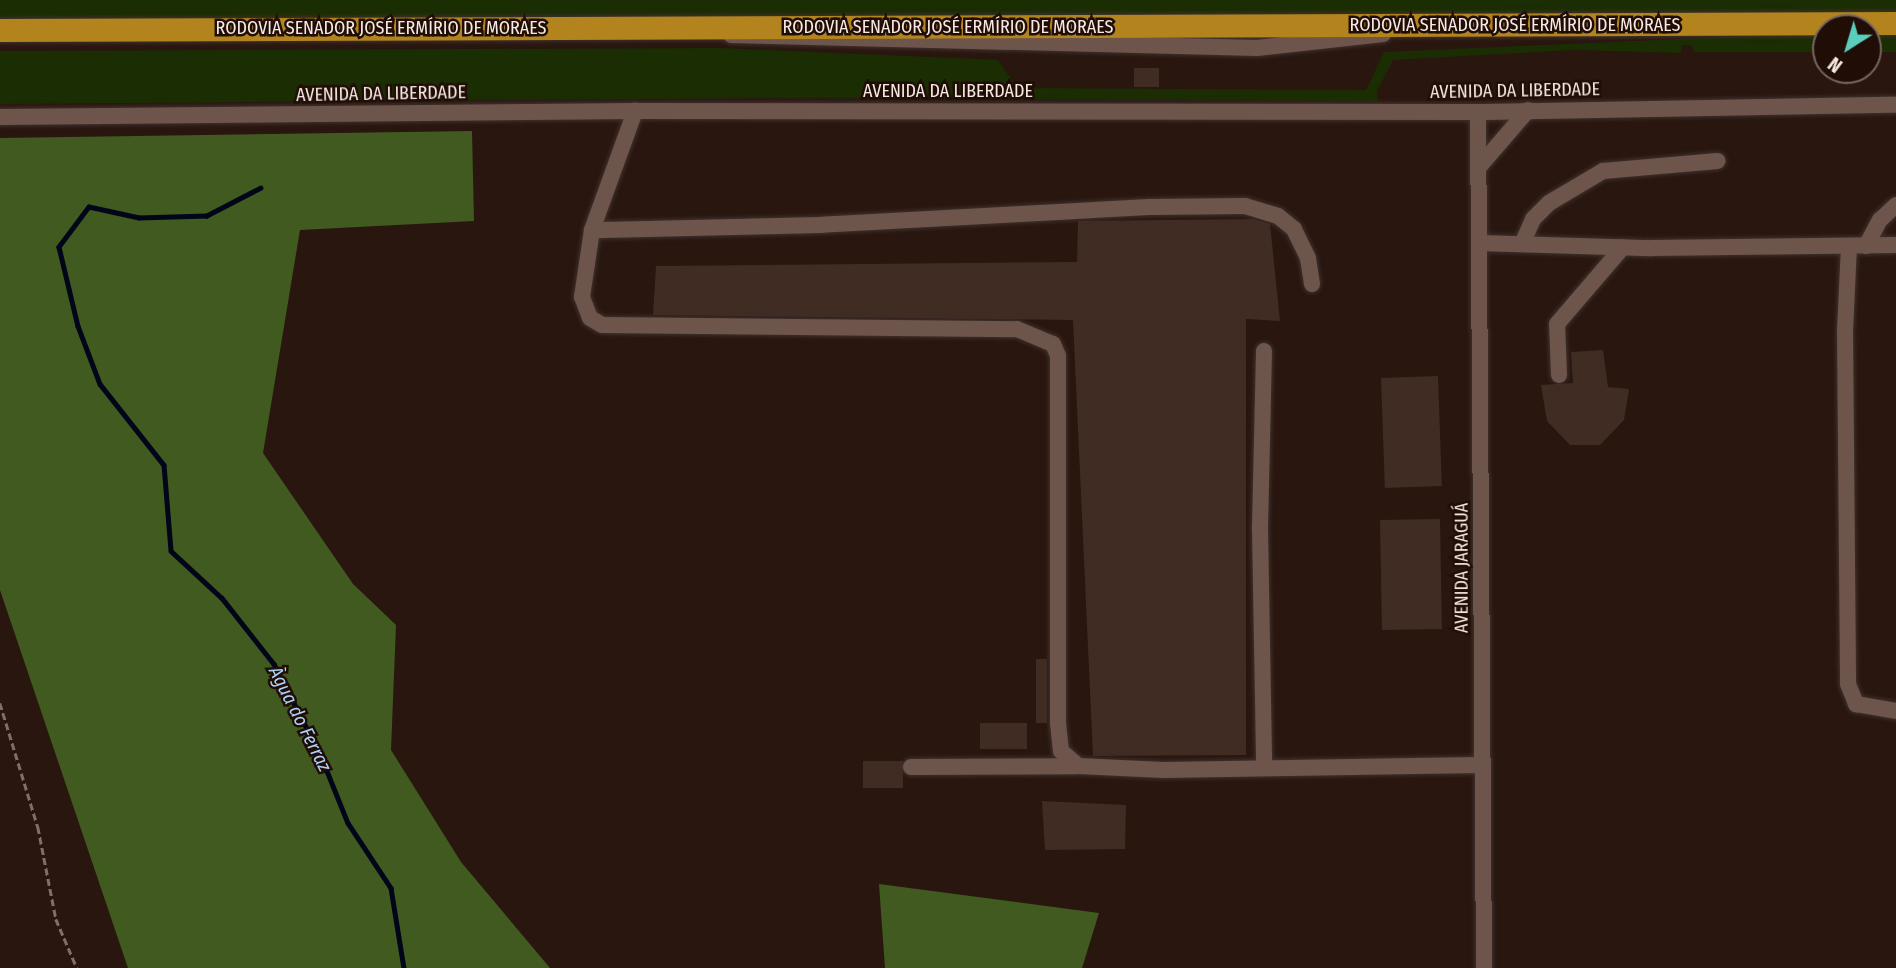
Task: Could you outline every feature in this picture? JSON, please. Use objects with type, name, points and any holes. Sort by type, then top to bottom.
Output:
[{"type":"highway","name":"RODOVIA SENADOR JOSÉ ERMÍRIO DE MORAES","points":[[0,30],[1896,23]]},
{"type":"street","name":"AVENIDA DA LIBERDADE","points":[[0,117],[635,111],[1478,112],[1896,105]]},
{"type":"street","points":[[1479,167],[1528,110]]},
{"type":"street","points":[[635,111],[592,230],[582,297],[590,318],[603,325],[1017,328],[1053,344],[1058,368],[1058,723],[1061,751],[1078,766]]},
{"type":"street","name":"AVENIDA JARAGUÁ","points":[[1478,112],[1484,968]]},
{"type":"street","points":[[1522,244],[1533,219],[1549,203],[1603,172],[1718,161]]},
{"type":"street","points":[[592,230],[1245,205],[1278,216],[1294,229],[1308,258],[1312,284]]},
{"type":"street","points":[[1866,246],[1880,220],[1896,205]]},
{"type":"street","points":[[1479,243],[1623,247],[1896,245]]},
{"type":"street","points":[[1849,246],[1844,330],[1848,684],[1856,704],[1896,711]]},
{"type":"street","points":[[1559,375],[1557,324],[1623,247]]},
{"type":"street","points":[[1264,351],[1260,528],[1264,768]]},
{"type":"street","points":[[911,767],[1264,768],[1483,765]]},
{"type":"path","points":[[0,703],[37,827],[56,919],[77,968]]},
{"type":"green space","points":[[0,0],[1896,0],[1896,13],[0,23]]},
{"type":"green space","points":[[1748,36],[1812,36],[1812,52],[1694,52],[1692,45],[1682,45],[1681,53],[1574,50],[1393,60],[1377,91],[1378,101],[762,98],[0,104],[0,51],[719,48],[998,60],[1017,88],[1366,90],[1384,52]]},
{"type":"green space","points":[[1882,36],[1896,36],[1896,52],[1882,52]]},
{"type":"green space","points":[[472,131],[474,221],[300,230],[263,453],[353,584],[396,625],[391,750],[461,862],[550,968],[128,968],[0,590],[0,138]]},
{"type":"green space","points":[[879,884],[1099,913],[1082,968],[885,968]]},
{"type":"building","points":[[1134,68],[1159,68],[1159,87],[1134,87]]},
{"type":"building","points":[[1253,219],[1270,224],[1280,321],[1246,319],[1246,755],[1093,756],[1073,320],[653,315],[656,266],[1077,262],[1078,221]]},
{"type":"building","points":[[1603,350],[1608,387],[1629,389],[1624,420],[1600,445],[1570,445],[1547,421],[1541,385],[1573,383],[1571,352]]},
{"type":"building","points":[[1438,376],[1442,486],[1385,488],[1381,378]]},
{"type":"building","points":[[1440,519],[1442,629],[1382,630],[1380,520]]},
{"type":"building","points":[[1036,659],[1047,659],[1047,723],[1036,723]]},
{"type":"building","points":[[980,723],[1027,723],[1027,749],[980,749]]},
{"type":"building","points":[[863,761],[903,761],[903,788],[863,788]]},
{"type":"building","points":[[1042,801],[1126,805],[1125,849],[1045,850]]},
{"type":"waterway","name":"Àgua do Ferraz","points":[[261,188],[207,216],[139,218],[89,207],[59,247],[78,326],[100,384],[164,465],[171,551],[222,598],[274,664],[321,756],[348,823],[391,888],[404,968]]}]
